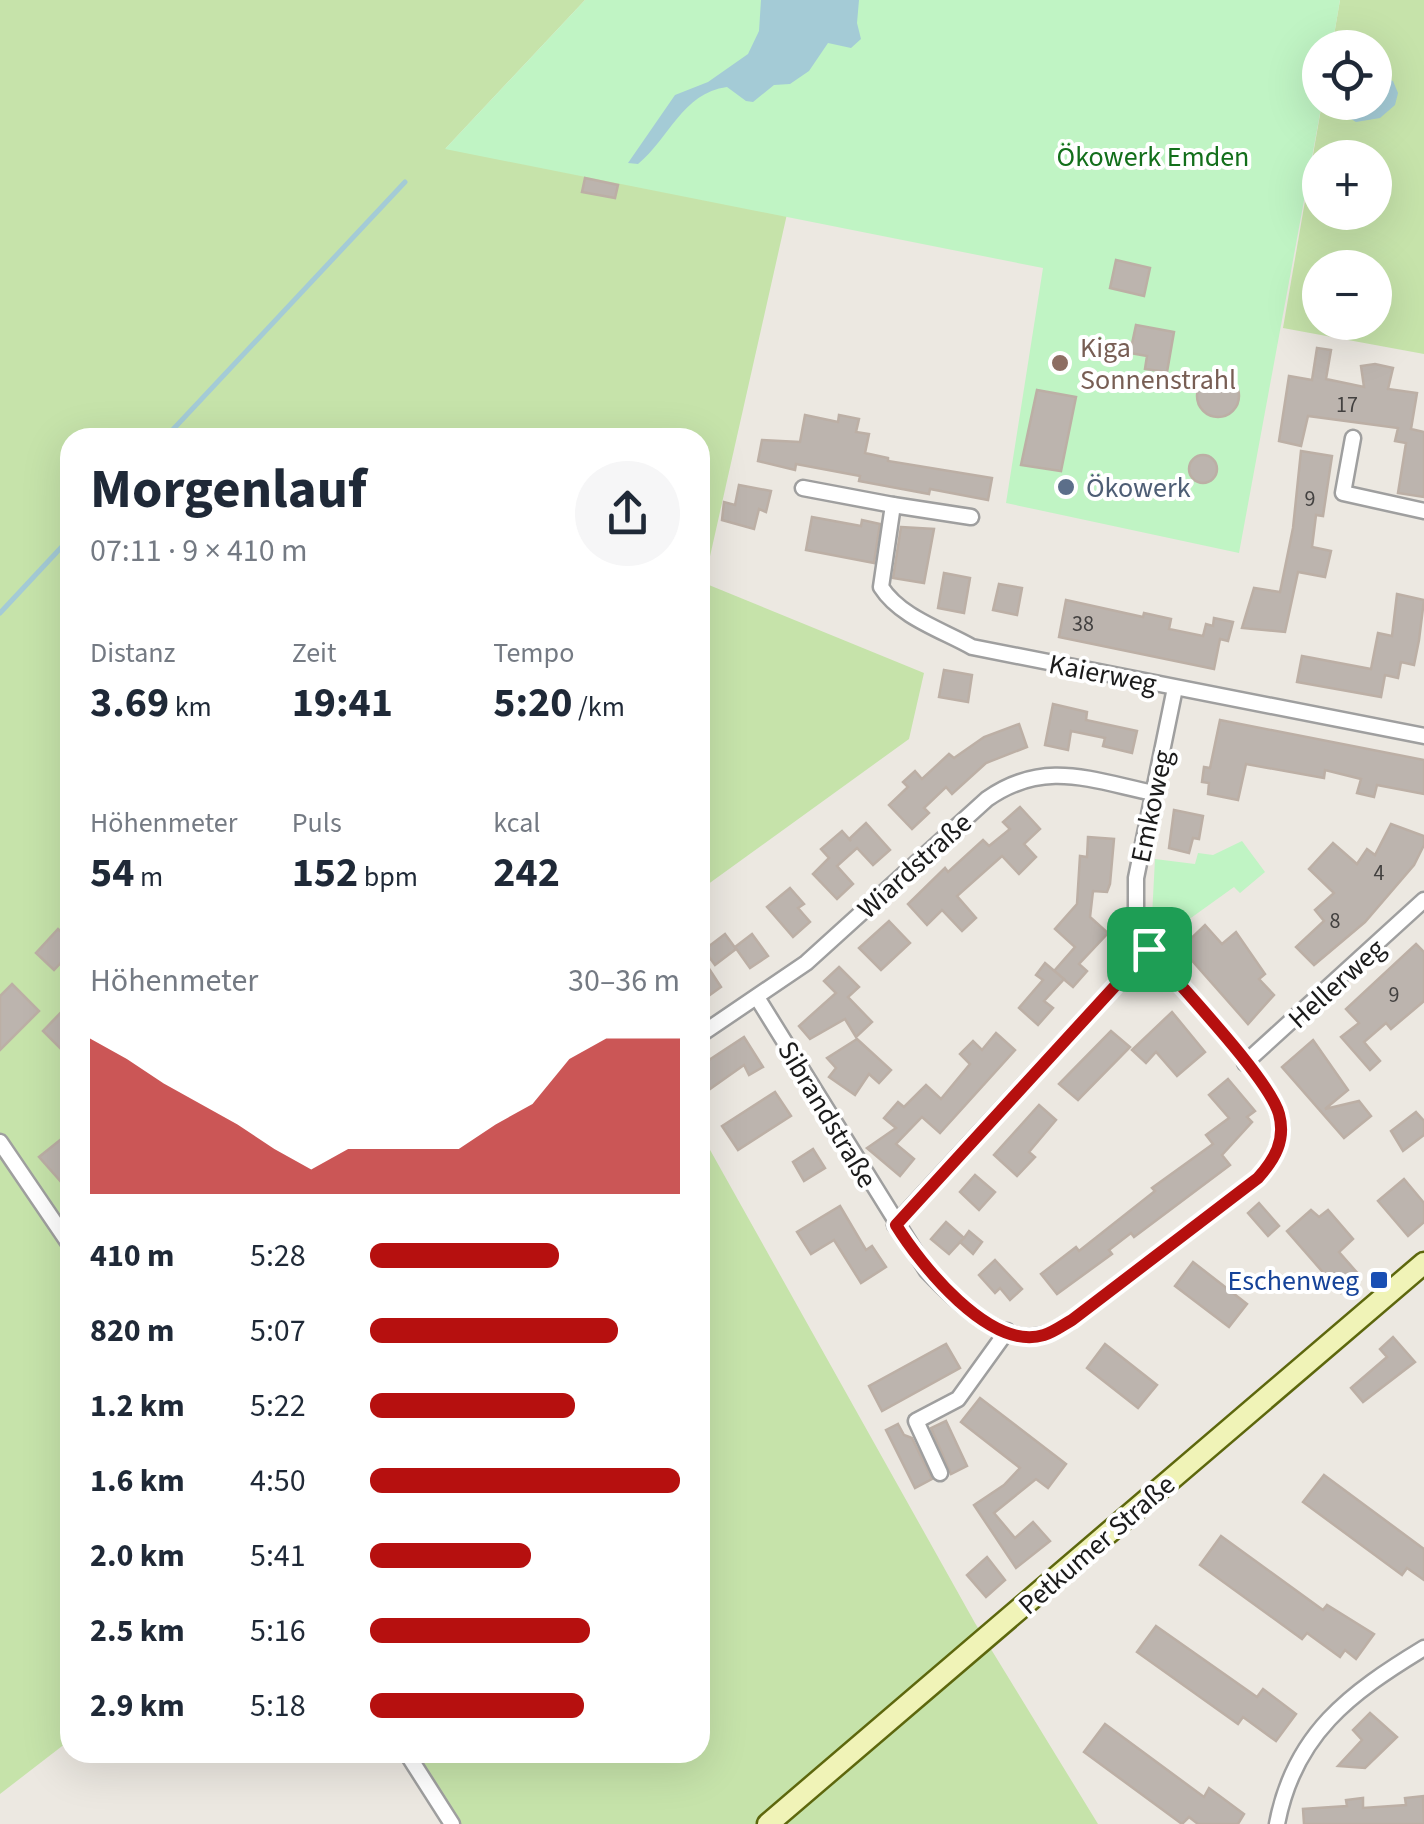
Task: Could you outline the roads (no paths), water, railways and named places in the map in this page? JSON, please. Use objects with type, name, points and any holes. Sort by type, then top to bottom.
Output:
[{"type":"main road","name":"Petkumer Straße","points":[[768,1824],[1424,1264]]},
{"type":"street","points":[[1353,438],[1343,494],[1424,511]]},
{"type":"street","points":[[803,488],[972,518]]},
{"type":"street","name":"Kaierweg","points":[[893,505],[881,587],[894,603],[972,647],[1424,736]]},
{"type":"street","name":"Emkoweg","points":[[1007,1331],[1043,1336],[1072,1320],[1258,1178],[1277,1152],[1282,1134],[1273,1098],[1149,949],[1136,912],[1136,878],[1176,688]]},
{"type":"street","name":"Wiardstraße","points":[[710,1029],[806,964],[986,798],[1009,783],[1055,773],[1154,794]]},
{"type":"street","name":"Hellerweg","points":[[1245,1063],[1424,900]]},
{"type":"street","points":[[896,1225],[1149,949]]},
{"type":"street","name":"Sibrandstraße","points":[[758,999],[927,1271],[954,1298],[1007,1331]]},
{"type":"street","points":[[0,1142],[60,1230]]},
{"type":"street","points":[[940,1473],[916,1420],[958,1399],[1007,1331]]},
{"type":"street","points":[[1277,1824],[1294,1769],[1319,1727],[1351,1696],[1424,1648]]},
{"type":"street","points":[[413,1763],[452,1824]]},
{"type":"water","points":[[761,0],[859,0],[857,23],[861,39],[851,48],[828,43],[809,71],[790,84],[774,85],[753,102],[727,87],[698,98],[649,154],[638,164],[628,163],[675,95],[708,82],[748,54],[759,31]]},
{"type":"water","points":[[1392,81],[1398,93],[1392,108]]},
{"type":"waterway","points":[[174,428],[405,182]]},
{"type":"waterway","points":[[0,613],[60,549]]},
{"type":"place","name":"Kiga Sonnenstrahl","points":[[1060,363]]},
{"type":"place","name":"Ökowerk","points":[[1066,487]]},
{"type":"place","name":"Eschenweg","points":[[1379,1280]]},
{"type":"park label","name":"Ökowerk Emden","points":[[1153,156]]}]
